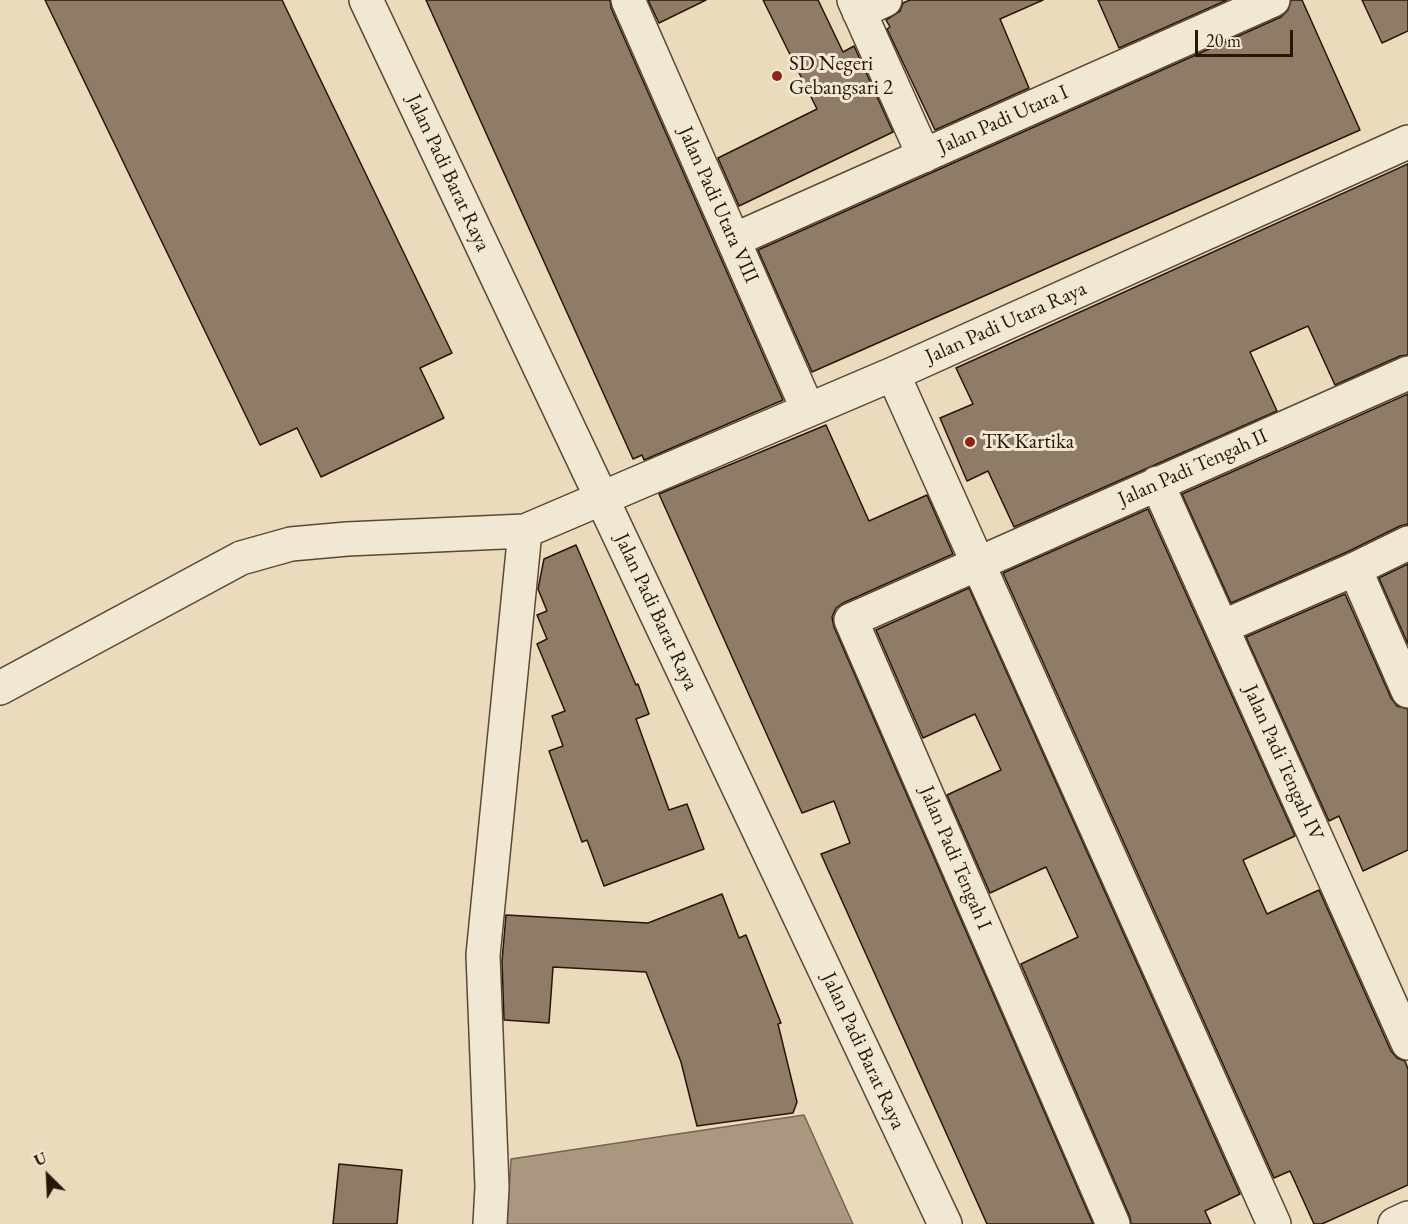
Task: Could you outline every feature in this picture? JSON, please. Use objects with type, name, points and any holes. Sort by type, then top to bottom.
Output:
[{"type":"street","name":"Jalan Padi Barat Raya","points":[[366,0],[585,506],[945,1224]]},
{"type":"street","name":"Jalan Padi Utara VIII","points":[[628,0],[808,410]]},
{"type":"street","name":"Jalan Padi Utara I","points":[[734,240],[1273,0]]},
{"type":"street","points":[[866,4],[924,156]]},
{"type":"street","name":"Jalan Padi Utara Raya","points":[[525,531],[893,374],[1408,142]]},
{"type":"street","name":"Jalan Padi Tengah II","points":[[978,563],[1408,373]]},
{"type":"street","points":[[893,374],[1274,1224]]},
{"type":"street","name":"Jalan Padi Tengah IV","points":[[1157,483],[1408,1042]]},
{"type":"street","points":[[0,688],[241,558],[291,544],[347,539],[525,531],[483,955],[492,1187],[490,1224]]},
{"type":"street","points":[[1222,627],[1355,569],[1408,543]]},
{"type":"street","name":"Jalan Padi Tengah I","points":[[978,563],[851,620],[1113,1224]]},
{"type":"street","points":[[1355,569],[1408,691]]},
{"type":"street","points":[[1395,1224],[1408,1218]]},
{"type":"shaded area","points":[[804,1115],[853,1224],[507,1224],[511,1159]]},
{"type":"building","points":[[45,0],[282,0],[452,353],[420,368],[444,418],[321,477],[297,428],[260,445]]},
{"type":"building","points":[[426,0],[610,0],[611,8],[783,400],[644,460],[642,455],[633,459]]},
{"type":"building","points":[[648,0],[706,0],[659,23]]},
{"type":"building","points":[[763,0],[818,0],[843,52],[854,46],[893,132],[739,206],[718,158],[817,109]]},
{"type":"building","points":[[910,0],[1043,0],[1000,19],[1029,88],[935,130],[887,29],[890,27],[886,20],[900,11],[903,3]]},
{"type":"building","points":[[1098,0],[1227,0],[1119,48]]},
{"type":"building","points":[[1291,0],[1302,0],[1360,130],[812,372],[758,250],[1281,17],[1288,10]]},
{"type":"building","points":[[1362,0],[1408,0],[1408,31],[1382,43]]},
{"type":"building","points":[[1408,164],[1408,355],[1400,356],[1335,385],[1308,326],[1250,352],[1277,411],[1014,527],[988,471],[967,481],[940,418],[973,404],[956,368]]},
{"type":"building","points":[[1408,394],[1408,524],[1231,603],[1182,494]]},
{"type":"building","points":[[826,425],[869,521],[927,495],[953,554],[843,603],[836,608],[832,617],[834,627],[1093,1224],[987,1224],[821,854],[850,843],[834,801],[802,813],[659,494]]},
{"type":"building","points":[[1148,509],[1295,836],[1243,860],[1267,914],[1319,890],[1391,1051],[1397,1058],[1405,1061],[1408,1069],[1408,1185],[1322,1224],[1314,1224],[1290,1171],[1274,1178],[1003,573]]},
{"type":"building","points":[[576,545],[649,714],[636,719],[669,810],[687,804],[704,849],[604,886],[587,840],[582,842],[549,751],[563,746],[552,716],[565,711],[537,644],[547,639],[537,615],[547,611],[538,589],[544,559]]},
{"type":"building","points":[[1408,564],[1408,644],[1379,578]]},
{"type":"building","points":[[969,588],[1240,1194],[1205,1211],[1211,1224],[1131,1224],[1130,1217],[1021,964],[1078,937],[1046,867],[990,893],[947,795],[1001,770],[975,714],[923,738],[876,630]]},
{"type":"building","points":[[1345,594],[1391,698],[1397,706],[1408,709],[1408,850],[1363,871],[1339,816],[1329,821],[1246,637]]},
{"type":"building","points":[[722,894],[739,938],[746,935],[781,1023],[778,1024],[797,1102],[793,1113],[697,1126],[681,1062],[646,972],[553,967],[549,1023],[504,1020],[502,961],[506,915],[648,923]]},
{"type":"building","points":[[339,1164],[402,1170],[397,1224],[333,1224]]},
{"type":"place","name":"SD Negeri Gebangsari 2","points":[[777,76]]},
{"type":"place","name":"TK Kartika","points":[[970,442]]}]
